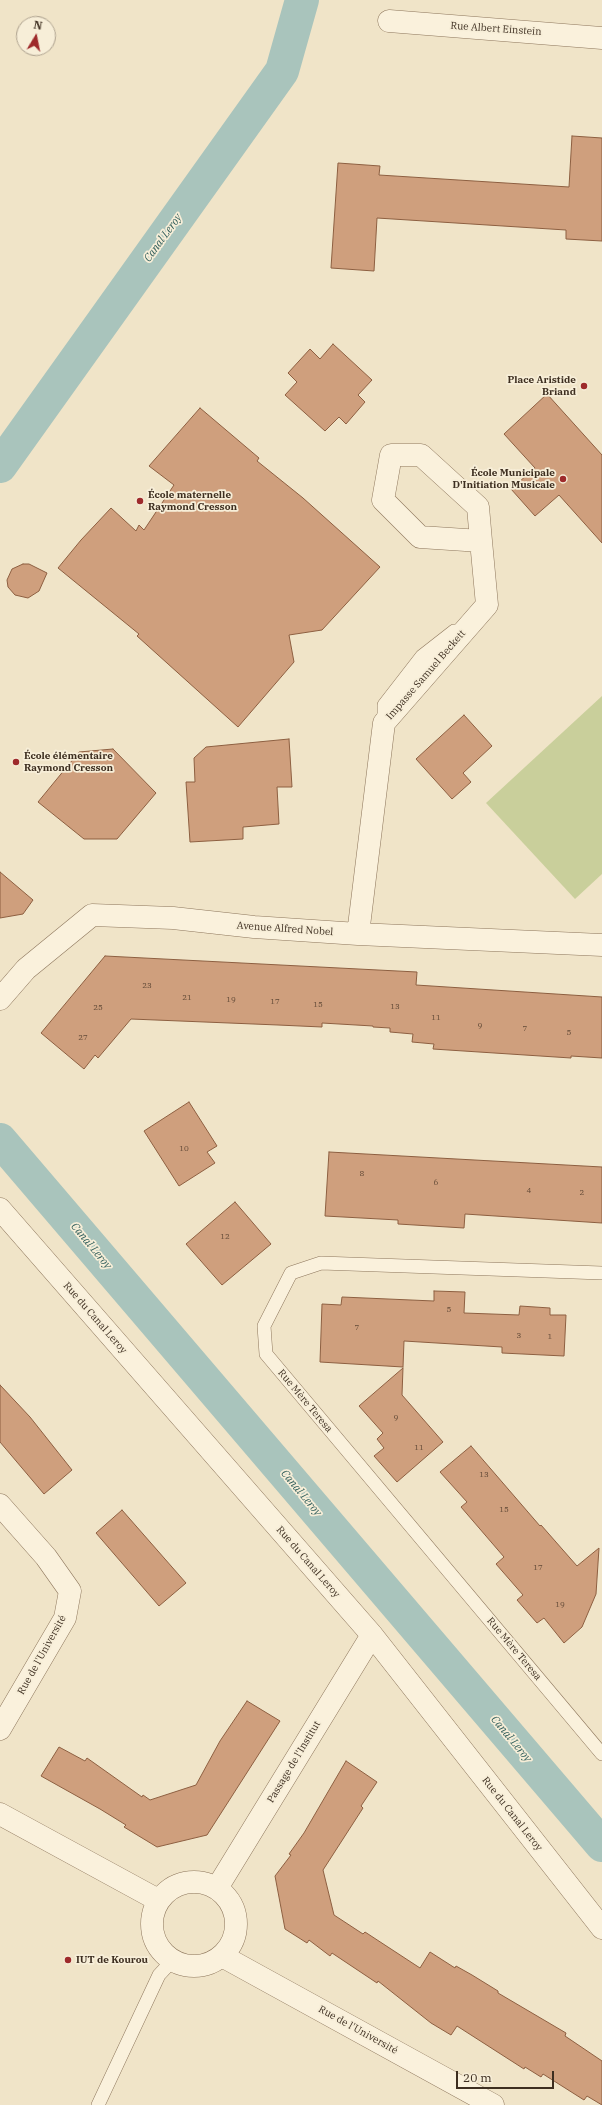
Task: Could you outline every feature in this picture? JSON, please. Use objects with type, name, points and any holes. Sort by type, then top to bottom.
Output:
[{"type":"street","name":"Rue Albert Einstein","points":[[389,21],[602,38]]},
{"type":"street","name":"Impasse Samuel Beckett","points":[[358,934],[384,723],[487,605],[478,507],[421,455],[391,455],[383,500],[420,537],[481,541]]},
{"type":"street","name":"Avenue Alfred Nobel","points":[[0,999],[26,969],[92,915],[173,918],[254,927],[358,934],[602,945]]},
{"type":"street","name":"Rue du Canal Leroy","points":[[0,1208],[372,1635],[602,1928]]},
{"type":"street","name":"Rue de l'Université","points":[[0,1505],[46,1557],[70,1591],[65,1618],[0,1729]]},
{"type":"street","name":"Passage de l'Institut","points":[[217,1888],[372,1635]]},
{"type":"street","points":[[0,1814],[158,1900]]},
{"type":"street","points":[[185,1882],[202,1882],[217,1888],[226,1895],[236,1915],[235,1937],[222,1956],[211,1963],[198,1966],[184,1966],[172,1961],[163,1953],[152,1933],[151,1922],[158,1900],[170,1888],[185,1882]]},
{"type":"street","name":"Rue de l'Université","points":[[222,1956],[493,2105]]},
{"type":"lane","name":"Rue Mère Teresa","points":[[602,1273],[321,1263],[291,1273],[264,1326],[266,1354],[602,1754]]},
{"type":"lane","points":[[98,2105],[159,1975],[172,1961]]},
{"type":"green space","points":[[602,696],[602,874],[575,899],[486,803]]},
{"type":"building","points":[[572,136],[602,138],[602,241],[566,239],[566,230],[377,218],[374,271],[331,268],[338,163],[380,166],[379,175],[569,187]]},
{"type":"building","points":[[333,344],[372,380],[358,395],[365,402],[346,424],[339,417],[325,431],[285,395],[297,382],[288,373],[310,349],[320,359]]},
{"type":"building","name":"École Municipale D'Initiation Musicale","points":[[547,394],[602,455],[602,543],[559,495],[535,516],[511,489],[535,468],[504,434]]},
{"type":"building","points":[[200,408],[259,458],[257,461],[303,498],[380,567],[322,630],[289,635],[294,662],[238,727],[137,636],[139,634],[58,568],[81,540],[111,508],[136,531],[139,525],[144,530],[174,485],[149,466]]},
{"type":"building","points":[[23,564],[29,564],[47,573],[39,591],[28,598],[15,595],[8,587],[7,580],[12,569]]},
{"type":"building","points":[[464,715],[492,746],[463,773],[471,782],[452,799],[416,759]]},
{"type":"building","points":[[289,739],[292,787],[277,787],[279,824],[243,827],[243,839],[190,842],[186,782],[195,782],[194,758],[206,747]]},
{"type":"building","points":[[113,749],[156,793],[117,839],[84,839],[38,802],[79,752]]},
{"type":"building","points":[[0,872],[33,900],[23,914],[0,918]]},
{"type":"building","points":[[105,956],[417,972],[416,985],[602,997],[602,1058],[571,1056],[571,1058],[433,1049],[434,1044],[412,1042],[413,1034],[390,1032],[390,1028],[373,1026],[322,1023],[322,1027],[131,1019],[98,1058],[95,1055],[84,1069],[41,1033]]},
{"type":"building","points":[[189,1102],[217,1146],[207,1152],[215,1163],[179,1186],[144,1131]]},
{"type":"building","points":[[329,1152],[602,1167],[602,1223],[465,1214],[464,1228],[398,1224],[398,1220],[325,1216]]},
{"type":"building","points":[[235,1202],[271,1244],[222,1285],[186,1244]]},
{"type":"building","points":[[434,1291],[465,1292],[464,1313],[519,1315],[520,1306],[550,1308],[550,1315],[566,1315],[564,1356],[502,1353],[502,1347],[404,1341],[403,1367],[320,1362],[322,1304],[341,1305],[342,1297],[434,1301]]},
{"type":"building","points":[[403,1368],[402,1395],[443,1442],[397,1482],[374,1456],[384,1448],[377,1439],[383,1433],[359,1406]]},
{"type":"building","points":[[0,1385],[30,1417],[72,1470],[44,1494],[0,1442]]},
{"type":"building","points":[[471,1446],[540,1526],[541,1525],[577,1566],[599,1548],[596,1594],[582,1627],[564,1643],[544,1618],[537,1623],[517,1600],[523,1595],[496,1564],[504,1557],[461,1507],[467,1502],[440,1472]]},
{"type":"building","points":[[122,1510],[186,1583],[159,1606],[96,1533]]},
{"type":"building","points":[[247,1701],[280,1721],[207,1835],[157,1847],[124,1827],[126,1825],[100,1809],[41,1776],[59,1747],[85,1761],[87,1758],[142,1797],[143,1795],[150,1800],[196,1785],[220,1741]]},
{"type":"building","points":[[346,1761],[377,1782],[361,1806],[363,1808],[323,1870],[334,1915],[363,1934],[365,1932],[420,1968],[430,1952],[455,1968],[456,1966],[472,1975],[498,1991],[498,1993],[566,2033],[565,2036],[602,2061],[602,2105],[587,2096],[584,2100],[543,2074],[541,2077],[525,2067],[524,2069],[457,2026],[451,2035],[431,2023],[378,1981],[377,1983],[332,1953],[330,1956],[309,1940],[307,1943],[285,1929],[275,1876],[291,1855],[289,1854],[304,1833]]},
{"type":"waterway","name":"Canal Leroy","points":[[0,466],[282,71],[302,0]]},
{"type":"waterway","name":"Canal Leroy","points":[[0,1140],[602,1845]]},
{"type":"place","name":"Place Aristide Briand","points":[[584,386]]},
{"type":"place","name":"École Municipale D'Initiation Musicale","points":[[563,479]]},
{"type":"place","name":"École maternelle Raymond Cresson","points":[[140,501]]},
{"type":"place","name":"École élémentaire Raymond Cresson","points":[[16,762]]},
{"type":"place","name":"IUT de Kourou","points":[[68,1960]]}]
